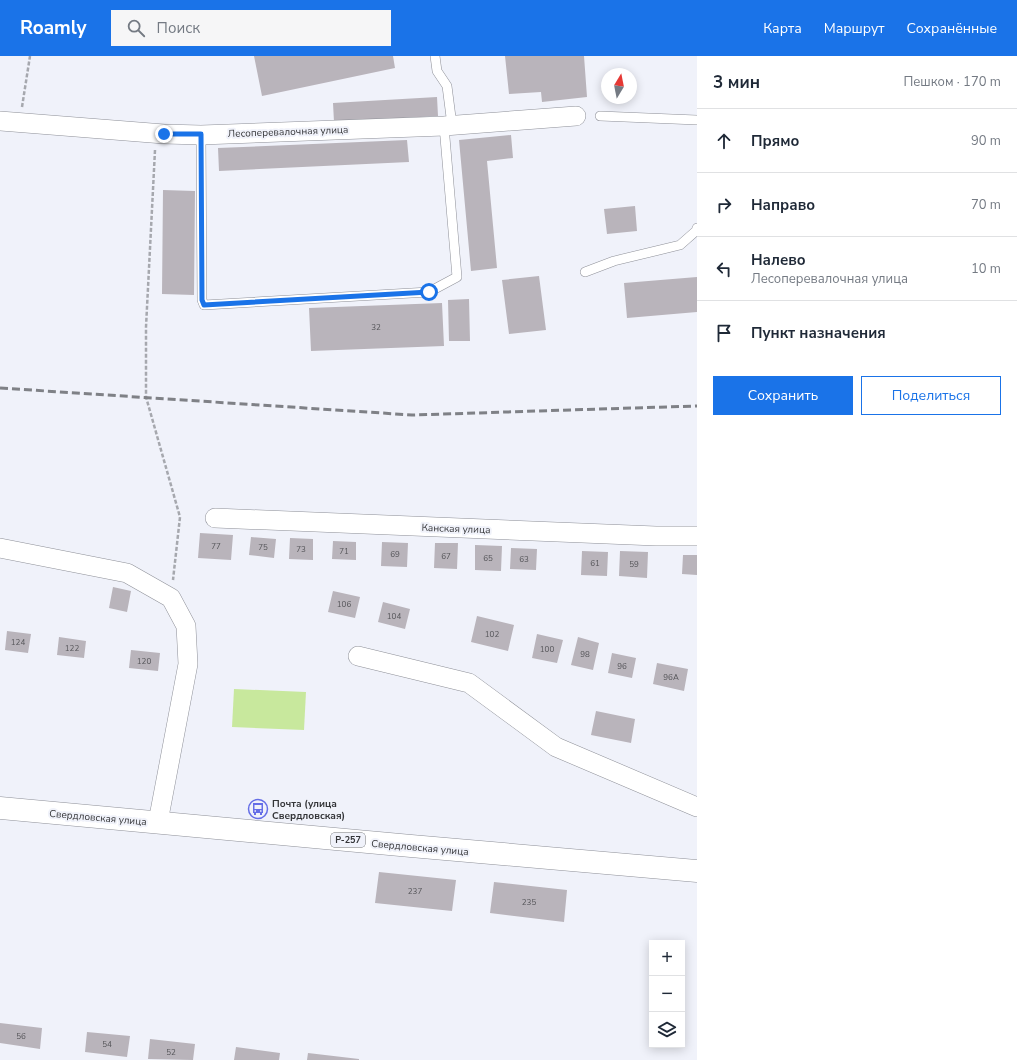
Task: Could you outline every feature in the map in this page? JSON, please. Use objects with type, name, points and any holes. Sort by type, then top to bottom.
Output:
[{"type":"highway","name":"Свердловская улица","points":[[0,808],[697,871]]},
{"type":"street","name":"Лесоперевалочная улица","points":[[0,121],[164,134],[201,134],[448,125],[576,116]]},
{"type":"street","name":"Канская улица","points":[[215,518],[656,536],[697,536]]},
{"type":"street","points":[[0,548],[127,574],[171,598],[186,626],[188,664],[158,822]]},
{"type":"street","points":[[358,656],[468,683],[556,747],[697,806]]},
{"type":"lane","points":[[201,134],[202,300],[204,305],[429,292],[457,277],[447,86],[437,71],[435,56]]},
{"type":"lane","points":[[600,116],[697,120]]},
{"type":"lane","points":[[585,272],[614,261],[680,245],[696,231],[697,228]]},
{"type":"path","points":[[20,123],[30,56]]},
{"type":"path","points":[[155,147],[146,327],[146,397],[180,516],[171,598]]},
{"type":"green space","points":[[234,689],[306,692],[304,730],[232,727]]},
{"type":"building","points":[[254,56],[393,56],[395,68],[262,96]]},
{"type":"building","points":[[505,56],[584,56],[587,97],[542,102],[541,92],[509,94]]},
{"type":"building","points":[[437,97],[438,116],[334,122],[333,103]]},
{"type":"building","points":[[511,135],[513,158],[487,161],[497,268],[471,271],[459,140]]},
{"type":"building","points":[[407,140],[409,162],[219,171],[218,148]]},
{"type":"building","points":[[163,190],[195,191],[194,295],[162,294]]},
{"type":"building","points":[[635,206],[637,231],[607,234],[604,209]]},
{"type":"building","points":[[539,276],[546,330],[509,334],[502,280]]},
{"type":"building","points":[[697,277],[697,312],[627,318],[624,283]]},
{"type":"building","points":[[469,299],[470,341],[449,341],[448,300]]},
{"type":"building","points":[[442,303],[444,346],[311,351],[309,308]]},
{"type":"building","points":[[200,533],[233,535],[231,560],[198,558]]},
{"type":"building","points":[[251,537],[276,539],[274,558],[249,555]]},
{"type":"building","points":[[290,538],[313,539],[313,560],[289,559]]},
{"type":"building","points":[[333,541],[356,542],[356,560],[332,559]]},
{"type":"building","points":[[382,542],[408,543],[407,567],[381,566]]},
{"type":"building","points":[[435,543],[458,543],[457,569],[434,568]]},
{"type":"building","points":[[475,545],[502,546],[501,571],[475,570]]},
{"type":"building","points":[[511,548],[537,549],[536,570],[510,569]]},
{"type":"building","points":[[582,551],[608,552],[607,576],[581,575]]},
{"type":"building","points":[[620,551],[648,552],[647,578],[619,576]]},
{"type":"building","points":[[683,555],[697,555],[697,575],[682,574]]},
{"type":"building","points":[[113,587],[131,591],[127,612],[109,608]]},
{"type":"building","points":[[333,591],[360,597],[355,618],[328,612]]},
{"type":"building","points":[[383,602],[410,609],[405,629],[378,622]]},
{"type":"building","points":[[477,616],[514,625],[508,651],[471,642]]},
{"type":"building","points":[[7,631],[31,634],[28,653],[5,650]]},
{"type":"building","points":[[537,634],[563,640],[557,663],[532,658]]},
{"type":"building","points":[[59,637],[86,641],[84,658],[57,655]]},
{"type":"building","points":[[578,637],[599,643],[593,670],[571,665]]},
{"type":"building","points":[[131,650],[160,653],[158,671],[129,668]]},
{"type":"building","points":[[612,653],[636,658],[632,678],[608,673]]},
{"type":"building","points":[[657,663],[688,669],[684,691],[653,684]]},
{"type":"building","points":[[596,711],[635,719],[631,743],[591,735]]},
{"type":"building","points":[[379,872],[456,880],[452,911],[375,903]]},
{"type":"building","points":[[494,882],[567,890],[564,922],[490,913]]},
{"type":"building","points":[[0,1023],[42,1028],[40,1049],[0,1043]]},
{"type":"building","points":[[87,1032],[130,1036],[127,1057],[85,1052]]},
{"type":"building","points":[[150,1039],[195,1044],[193,1060],[148,1059]]},
{"type":"building","points":[[236,1047],[280,1053],[279,1060],[234,1060]]},
{"type":"building","points":[[308,1053],[359,1059],[359,1060],[307,1060]]},
{"type":"railway","points":[[0,388],[412,415],[697,406]]},
{"type":"place","name":"Почта (улица Свердловская)","points":[[258,809]]},
{"type":"route","points":[[164,134],[201,134],[202,300],[204,305],[429,292]]}]
